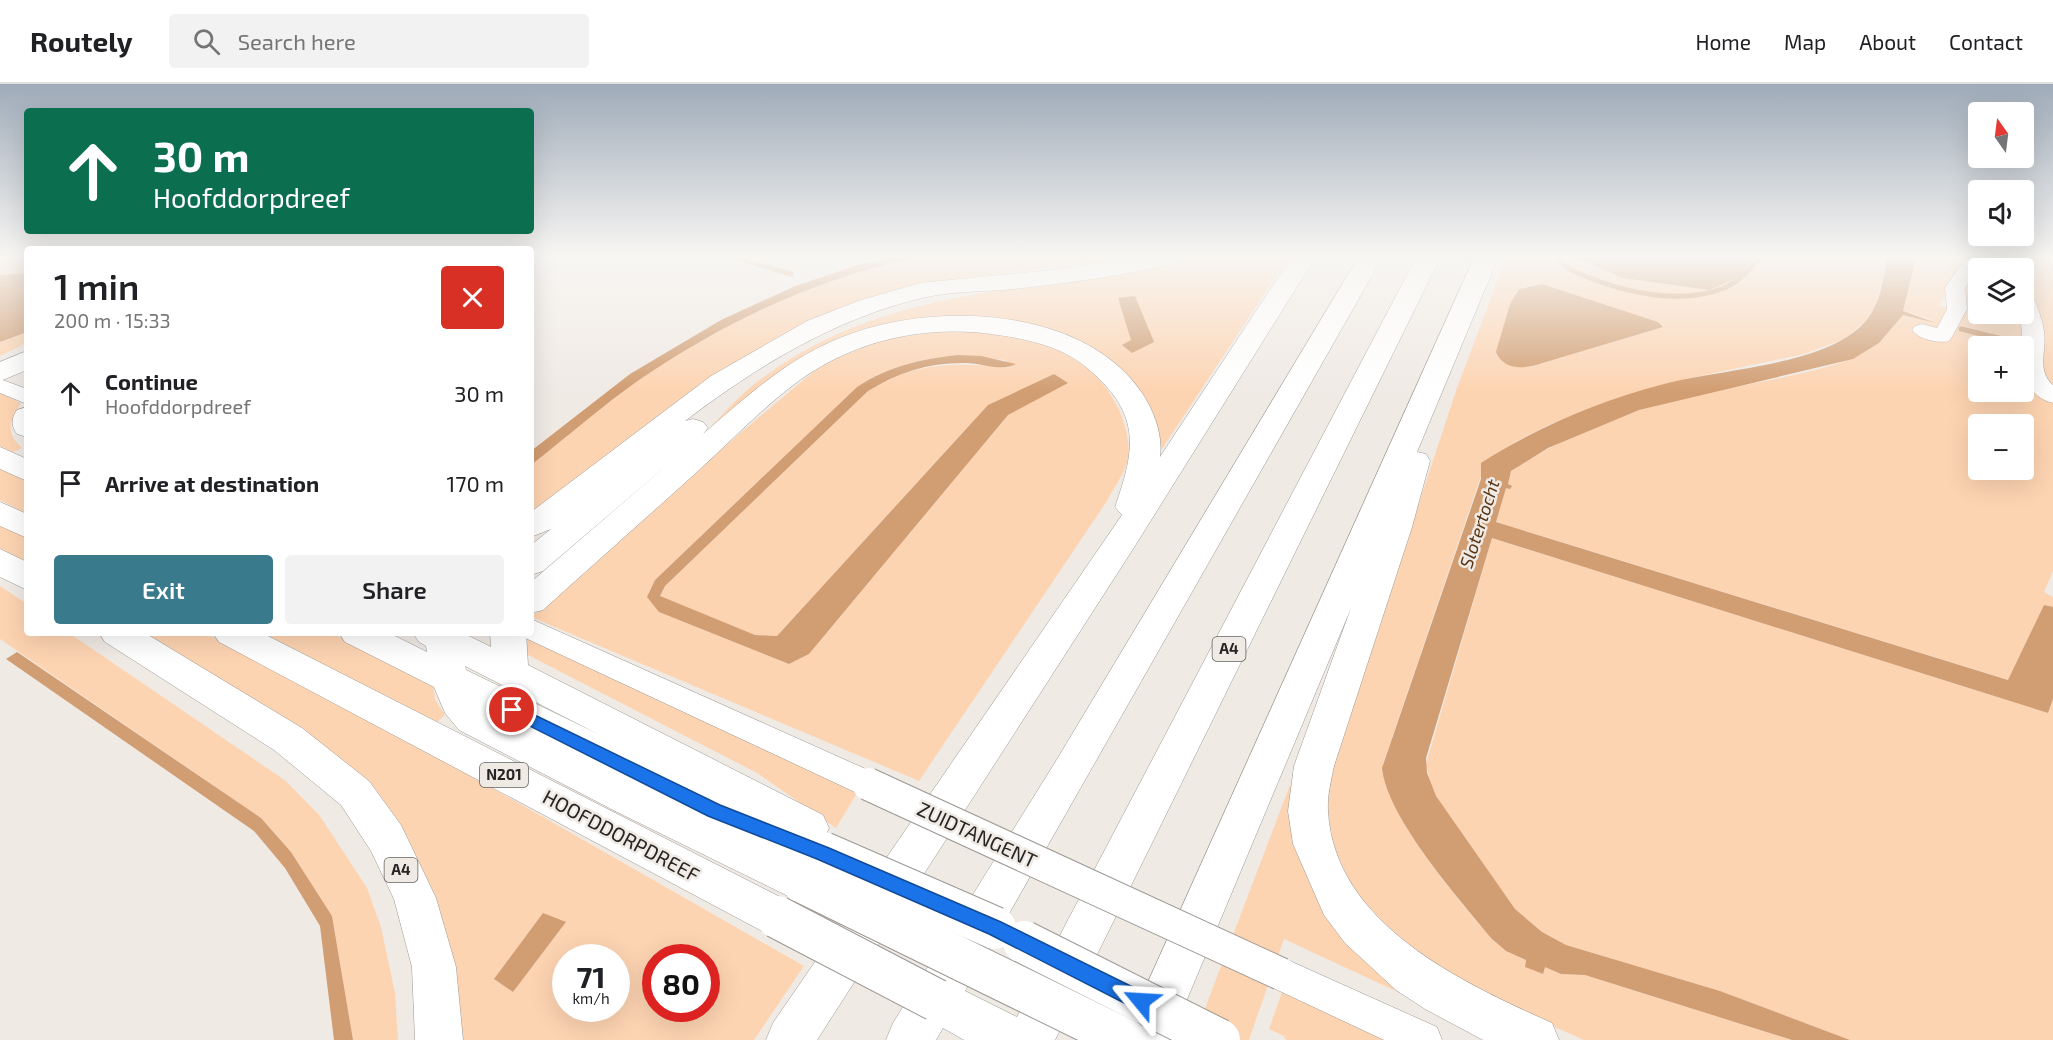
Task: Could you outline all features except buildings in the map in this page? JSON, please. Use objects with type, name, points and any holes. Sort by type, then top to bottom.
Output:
[{"type":"highway","points":[[534,524],[548,517],[682,409],[742,368],[788,340],[862,308],[880,303]]},
{"type":"highway","points":[[534,561],[732,396],[795,351],[837,329],[907,303]]},
{"type":"highway","points":[[790,1040],[1122,541],[1275,303]]},
{"type":"highway","points":[[910,1040],[1070,773],[1344,303]]},
{"type":"highway","name":"A4","points":[[1030,1040],[1405,303]]},
{"type":"highway","points":[[1146,1040],[1466,303]]},
{"type":"highway","points":[[534,599],[789,375],[812,360],[851,342],[913,326],[981,324],[1040,334],[1088,356],[1122,384],[1138,410],[1146,445],[1145,460],[1122,541]]},
{"type":"highway","points":[[1454,330],[1396,527],[1314,766],[1308,800],[1309,822],[1314,847],[1329,884],[1343,907],[1361,930],[1397,965],[1456,1003],[1535,1040]]},
{"type":"highway","points":[[0,360],[24,348]]},
{"type":"highway","points":[[0,373],[24,361]]},
{"type":"highway","points":[[0,457],[24,469]]},
{"type":"highway","points":[[0,513],[24,525]]},
{"type":"highway","points":[[0,561],[24,576]]},
{"type":"highway","name":"A4","points":[[122,636],[288,739],[355,793],[386,838],[415,898],[434,967],[439,1040]]},
{"type":"highway","name":"HOOFDDORPDREEF","points":[[237,636],[996,1032]]},
{"type":"highway","points":[[364,636],[450,680]]},
{"type":"highway","name":"HOOFDDORPDREEF","points":[[441,636],[450,680],[460,709],[488,729],[819,858],[1007,950]]},
{"type":"highway","name":"HOOFDDORPDREEF","points":[[443,636],[510,672],[819,858]]},
{"type":"highway","points":[[508,636],[510,672]]},
{"type":"highway","points":[[1007,950],[1126,1040]]},
{"type":"highway","points":[[1007,950],[1219,1040]]},
{"type":"lane","points":[[1922,330],[1942,337],[1957,309],[1956,303]]},
{"type":"lane","points":[[2031,324],[2034,333],[2031,372],[2038,384],[2053,396]]},
{"type":"lane","points":[[0,385],[24,396]]},
{"type":"lane","name":"ZUIDTANGENT","points":[[534,630],[1424,1040]]},
{"type":"shaded area","points":[[778,303],[866,303],[842,310],[534,514],[534,463],[639,380],[703,340]]},
{"type":"shaded area","points":[[935,303],[1259,303],[1156,458],[1142,402],[1035,330],[868,333],[704,434],[752,386],[803,351],[856,326],[910,308]]},
{"type":"shaded area","points":[[1489,303],[1517,303],[1530,367],[1663,327],[1658,322],[1599,303],[1877,303],[1875,310],[1865,322],[1844,339],[1804,354],[1686,379],[1613,400],[1551,424],[1513,443],[1481,476],[1383,764],[1388,787],[1398,810],[1426,857],[1492,939],[1506,951],[1526,960],[1525,967],[1543,974],[1544,966],[1561,974],[1585,975],[1792,1040],[1584,1040],[1476,992],[1406,948],[1355,893],[1335,850],[1328,816],[1329,782],[1343,733],[1457,388]]},
{"type":"shaded area","points":[[1599,303],[1658,322],[1663,327],[1536,365],[1519,367],[1503,362],[1496,352],[1510,304]]},
{"type":"shaded area","points":[[1905,303],[1940,303],[1938,305],[1952,310],[1946,340],[1955,303],[1968,303],[1968,324],[2028,324],[2032,336],[1968,336],[1968,402],[2034,402],[2034,343],[2053,399],[2053,571],[2044,592],[2053,597],[2053,607],[2044,605],[2009,680],[1496,522],[1506,487],[1511,486],[1507,484],[1511,471],[1563,441],[1619,417],[1657,405],[1804,373],[1853,359],[1879,343],[1903,315],[1936,321],[1903,311]]},
{"type":"shaded area","points":[[2034,303],[2053,303],[2053,393],[2048,389],[2032,324]]},
{"type":"shaded area","points":[[949,330],[1000,334],[1024,339],[1070,356],[1089,369],[1106,387],[1119,410],[1127,434],[1128,459],[1107,501],[919,781],[534,618],[534,614],[739,434],[825,362],[886,339]],"holes":[[[958,355],[1005,360],[1009,368],[972,365],[936,366],[902,374],[868,391],[665,586],[660,597],[755,635],[777,636],[988,405],[1054,374],[1067,383],[1008,415],[809,654],[789,664],[659,612],[655,580],[857,387],[881,374],[905,365]]]},
{"type":"shaded area","points":[[24,333],[24,344],[0,356],[0,342]]},
{"type":"shaded area","points":[[0,393],[21,403],[14,415],[11,431],[22,448],[13,452],[0,446]]},
{"type":"shaded area","points":[[0,468],[24,480],[24,512],[0,500]]},
{"type":"shaded area","points":[[0,524],[24,536],[24,562],[0,548]]},
{"type":"shaded area","points":[[1492,538],[2048,713],[2053,699],[2053,1040],[1850,1040],[1720,991],[1566,945],[1542,932],[1515,909],[1446,814],[1432,790],[1426,764]]},
{"type":"shaded area","points":[[0,586],[24,602],[24,636],[73,636],[286,781],[320,816],[367,888],[381,927],[395,993],[398,1040],[353,1040],[332,916],[291,852],[261,818],[0,639]]},
{"type":"shaded area","points":[[147,636],[211,636],[450,764],[804,966],[754,1040],[455,1040],[399,827]],"holes":[[[565,922],[566,922],[513,992],[495,979]]]},
{"type":"shaded area","points":[[262,636],[338,636],[433,683],[435,700],[445,715],[434,725]]},
{"type":"shaded area","points":[[521,636],[523,636],[857,793],[836,828],[757,773],[528,655],[519,645]]},
{"type":"shaded area","points":[[1290,785],[1297,790],[1401,985],[1400,993],[1284,939],[1249,1040],[1193,1040]]},
{"type":"shaded area","points":[[1282,992],[1390,1040],[1286,1040],[1284,1036],[1269,1029]]},
{"type":"water","points":[[0,303],[24,303],[24,333],[0,342]]},
{"type":"water","points":[[759,303],[779,303],[737,322],[671,359],[625,390],[534,463],[534,449],[630,374],[721,320]]},
{"type":"water","points":[[1119,303],[1138,303],[1154,342],[1132,353],[1122,345],[1131,340]]},
{"type":"water","name":"Slotertocht","points":[[1877,303],[1905,303],[1903,311],[1936,323],[1903,315],[1879,343],[1853,359],[1639,410],[1548,448],[1511,471],[1508,484],[1512,486],[1510,489],[1506,488],[1496,522],[2008,680],[2044,605],[2053,607],[2053,699],[2048,713],[1492,538],[1426,758],[1427,773],[1436,796],[1515,909],[1542,932],[1566,945],[1720,991],[1850,1040],[1792,1040],[1585,975],[1561,974],[1545,967],[1543,974],[1525,967],[1526,960],[1506,951],[1492,939],[1427,858],[1397,810],[1387,788],[1382,768],[1481,479],[1481,463],[1524,438],[1570,416],[1616,398],[1664,384],[1767,365],[1818,351],[1841,341],[1859,328]]},
{"type":"water","points":[[958,355],[981,356],[1016,364],[1004,367],[966,363],[928,366],[891,378],[868,391],[665,586],[660,596],[755,635],[777,636],[988,405],[1054,374],[1068,383],[1008,415],[809,654],[789,664],[659,612],[647,597],[655,580],[857,387],[893,369]]},
{"type":"water","points":[[17,652],[261,818],[291,852],[332,916],[353,1040],[334,1040],[320,926],[285,868],[254,831],[6,659]]},
{"type":"water","points":[[543,913],[566,922],[513,992],[494,979]]},
{"type":"waterway","points":[[1961,329],[1990,336]]},
{"type":"route","points":[[512,710],[714,810],[823,853],[995,928],[1141,1001]]}]
